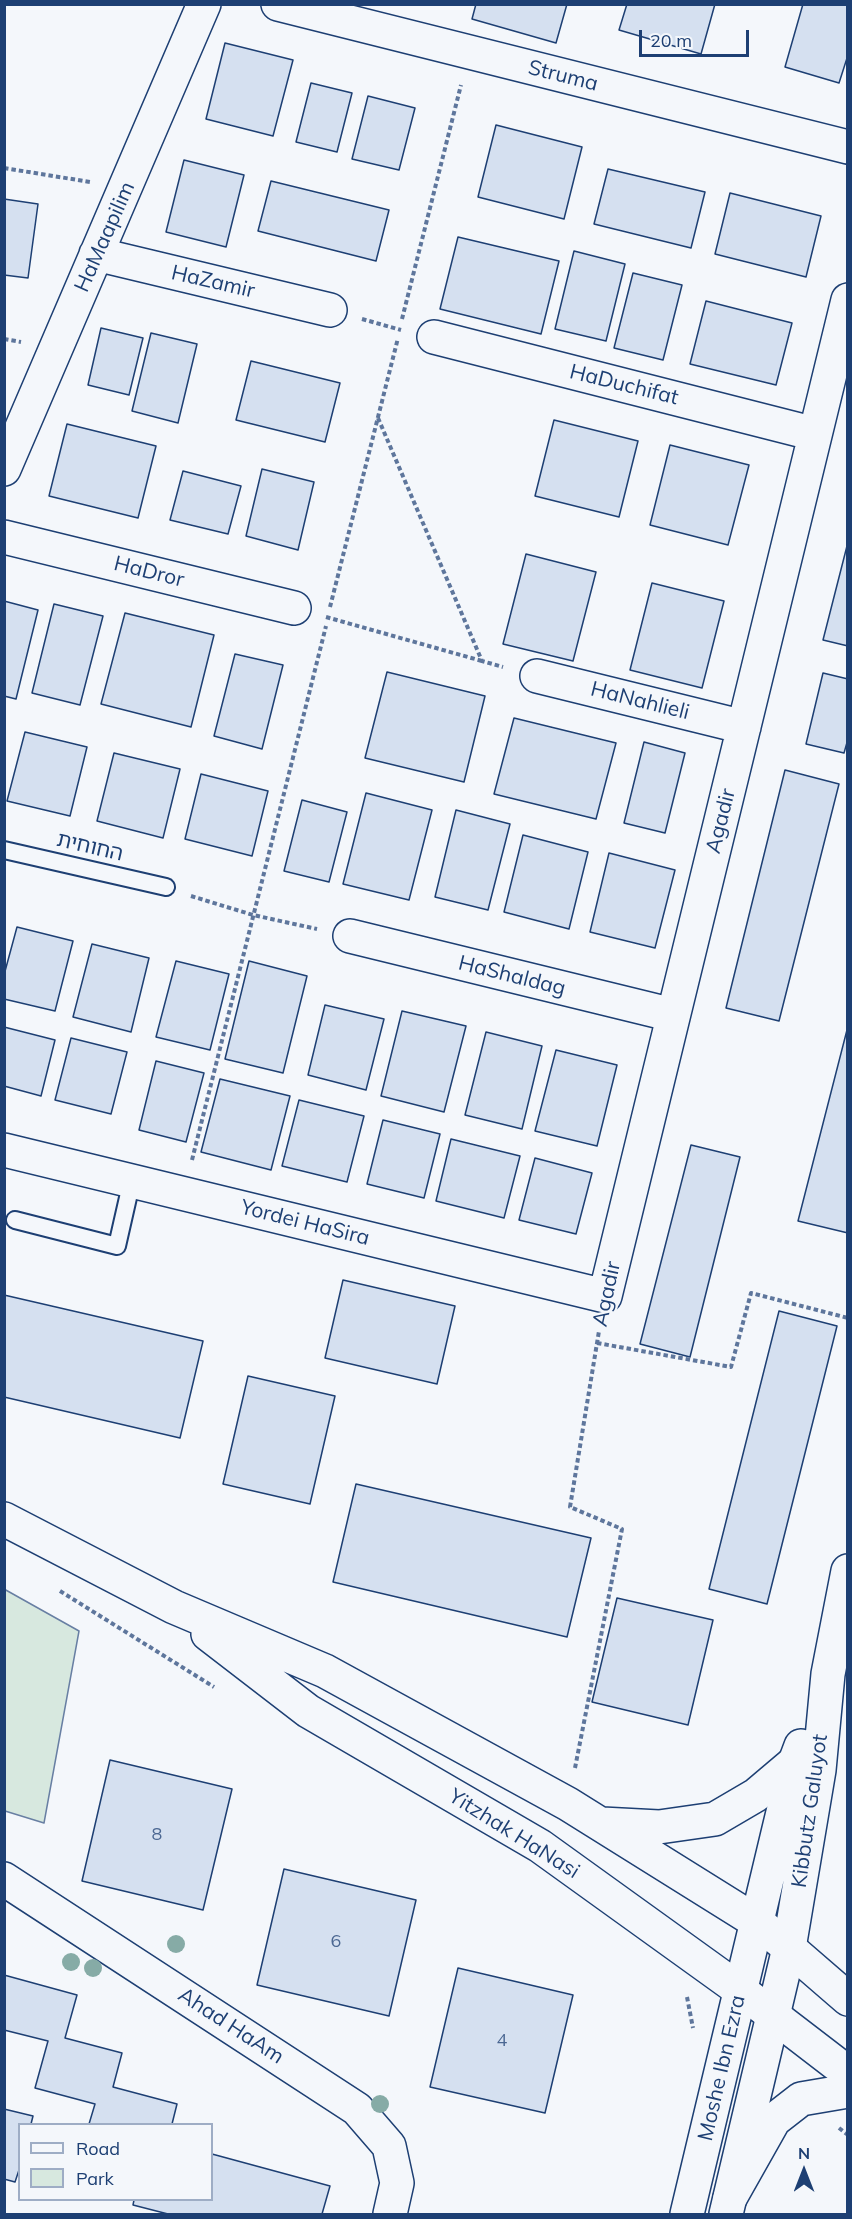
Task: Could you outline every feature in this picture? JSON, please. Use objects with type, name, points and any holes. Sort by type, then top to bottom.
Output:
[{"type":"street","name":"HaMaapilim","points":[[4,469],[204,4]]},
{"type":"street","name":"Struma","points":[[278,4],[848,147]]},
{"type":"street","name":"HaZamir","points":[[96,254],[330,310]]},
{"type":"street","name":"Agadir","points":[[605,1296],[848,300]]},
{"type":"street","name":"HaDuchifat","points":[[434,337],[815,434]]},
{"type":"street","name":"HaDror","points":[[4,537],[294,608]]},
{"type":"street","name":"HaNahlieli","points":[[537,676],[744,727]]},
{"type":"street","name":"HaShaldag","points":[[350,936],[674,1016]]},
{"type":"street","name":"Yordei HaSira","points":[[4,1150],[605,1296]]},
{"type":"street","name":"Yitzhak HaNasi","points":[[4,1519],[174,1607],[325,1671],[568,1804],[757,1922],[848,1999]]},
{"type":"street","name":"Kibbutz Galuyot","points":[[789,1948],[819,1770],[828,1674],[848,1571]]},
{"type":"street","name":"Yitzhak HaNasi","points":[[174,1607],[308,1711],[540,1846],[740,1990],[848,2073]]},
{"type":"street","name":"Kibbutz Galuyot","points":[[757,1922],[795,1762],[828,1674]]},
{"type":"street","points":[[600,1823],[659,1827],[715,1819],[756,1795],[795,1762]]},
{"type":"street","name":"Ahad HaAm","points":[[4,1879],[357,2109],[388,2146],[397,2183],[390,2214]]},
{"type":"street","name":"Moshe Ibn Ezra","points":[[687,2214],[757,1922]]},
{"type":"street","name":"Moshe Ibn Ezra","points":[[728,2206],[789,1948]]},
{"type":"street","points":[[728,2206],[774,2120],[801,2099],[848,2091]]},
{"type":"lane","name":"החוחית","points":[[4,850],[166,887]]},
{"type":"lane","points":[[15,1220],[117,1246],[132,1180]]},
{"type":"path","points":[[4,168],[126,188]]},
{"type":"path","points":[[330,310],[434,337]]},
{"type":"path","points":[[378,417],[482,661]]},
{"type":"path","points":[[294,608],[537,676]]},
{"type":"path","points":[[166,887],[253,915],[350,936]]},
{"type":"path","name":"Agadir","points":[[597,1343],[731,1367],[751,1293],[848,1318]]},
{"type":"path","name":"Agadir","points":[[568,1804],[622,1529],[570,1507],[605,1296]]},
{"type":"green space","points":[[4,1589],[79,1631],[44,1823],[5,1811]]},
{"type":"building","points":[[476,4],[567,4],[556,43],[472,19]]},
{"type":"building","points":[[627,4],[715,4],[701,54],[619,30]]},
{"type":"building","points":[[803,4],[848,4],[848,55],[839,83],[785,67]]},
{"type":"building","points":[[225,43],[293,60],[273,136],[206,119]]},
{"type":"building","points":[[311,83],[352,93],[337,152],[296,142]]},
{"type":"building","points":[[368,96],[415,108],[399,170],[352,159]]},
{"type":"building","points":[[496,125],[582,147],[564,219],[478,197]]},
{"type":"building","points":[[184,160],[244,175],[226,247],[166,232]]},
{"type":"building","points":[[608,169],[705,192],[691,248],[594,224]]},
{"type":"building","points":[[271,181],[389,210],[376,261],[258,231]]},
{"type":"building","points":[[730,193],[821,216],[806,277],[715,254]]},
{"type":"building","points":[[4,199],[38,204],[28,278],[4,275]]},
{"type":"building","points":[[458,237],[559,261],[541,334],[440,309]]},
{"type":"building","points":[[574,251],[625,264],[606,341],[555,329]]},
{"type":"building","points":[[633,273],[682,285],[663,360],[614,348]]},
{"type":"building","points":[[706,301],[792,323],[776,385],[690,364]]},
{"type":"building","points":[[101,328],[143,338],[129,395],[88,385]]},
{"type":"building","points":[[151,333],[197,344],[178,423],[132,411]]},
{"type":"building","points":[[251,361],[340,383],[325,442],[236,420]]},
{"type":"building","points":[[554,420],[638,441],[619,517],[535,496]]},
{"type":"building","points":[[67,424],[156,446],[138,518],[49,496]]},
{"type":"building","points":[[670,445],[749,465],[728,545],[650,525]]},
{"type":"building","points":[[262,469],[314,482],[298,550],[246,536]]},
{"type":"building","points":[[183,471],[241,486],[228,534],[170,520]]},
{"type":"building","points":[[848,542],[848,646],[823,640]]},
{"type":"building","points":[[526,554],[596,572],[573,661],[503,644]]},
{"type":"building","points":[[652,583],[724,601],[702,688],[630,670]]},
{"type":"building","points":[[4,601],[38,610],[16,699],[4,696]]},
{"type":"building","points":[[54,604],[103,616],[80,705],[32,693]]},
{"type":"building","points":[[125,613],[214,635],[191,727],[101,704]]},
{"type":"building","points":[[235,654],[283,665],[262,749],[214,736]]},
{"type":"building","points":[[387,672],[485,696],[464,782],[365,758]]},
{"type":"building","points":[[823,673],[848,679],[848,739],[844,753],[806,744]]},
{"type":"building","points":[[514,718],[616,743],[596,819],[494,794]]},
{"type":"building","points":[[25,732],[87,747],[70,816],[7,801]]},
{"type":"building","points":[[644,742],[685,753],[665,833],[624,823]]},
{"type":"building","points":[[114,753],[180,769],[163,838],[97,821]]},
{"type":"building","points":[[785,770],[839,784],[779,1021],[726,1008]]},
{"type":"building","points":[[201,774],[268,791],[252,856],[185,839]]},
{"type":"building","points":[[366,793],[432,810],[409,900],[343,884]]},
{"type":"building","points":[[302,800],[347,812],[329,882],[284,871]]},
{"type":"building","points":[[456,810],[510,824],[488,910],[435,897]]},
{"type":"building","points":[[523,835],[588,852],[569,929],[504,912]]},
{"type":"building","points":[[609,853],[675,870],[655,948],[590,932]]},
{"type":"building","points":[[17,927],[73,941],[55,1011],[4,999],[4,975]]},
{"type":"building","points":[[92,944],[149,958],[131,1032],[73,1017]]},
{"type":"building","points":[[176,961],[229,974],[210,1050],[156,1037]]},
{"type":"building","points":[[249,961],[307,976],[283,1073],[225,1059]]},
{"type":"building","points":[[325,1005],[384,1019],[366,1090],[308,1075]]},
{"type":"building","points":[[402,1011],[466,1026],[444,1112],[381,1096]]},
{"type":"building","points":[[848,1026],[848,1233],[798,1221]]},
{"type":"building","points":[[4,1027],[55,1040],[41,1096],[4,1086]]},
{"type":"building","points":[[486,1032],[542,1046],[522,1129],[465,1115]]},
{"type":"building","points":[[71,1038],[127,1052],[111,1114],[55,1100]]},
{"type":"building","points":[[556,1050],[617,1065],[597,1146],[535,1131]]},
{"type":"building","points":[[156,1061],[204,1073],[186,1142],[139,1130]]},
{"type":"building","points":[[220,1079],[290,1096],[271,1170],[201,1152]]},
{"type":"building","points":[[299,1100],[364,1116],[347,1182],[282,1166]]},
{"type":"building","points":[[383,1120],[440,1134],[424,1198],[367,1184]]},
{"type":"building","points":[[451,1139],[520,1156],[504,1218],[436,1201]]},
{"type":"building","points":[[691,1145],[740,1157],[690,1357],[640,1344]]},
{"type":"building","points":[[535,1158],[592,1173],[576,1234],[519,1220]]},
{"type":"building","points":[[343,1280],[455,1306],[437,1384],[325,1358]]},
{"type":"building","points":[[4,1295],[203,1341],[180,1438],[4,1397]]},
{"type":"building","points":[[779,1311],[837,1326],[767,1604],[709,1589]]},
{"type":"building","points":[[248,1376],[335,1396],[310,1504],[223,1484]]},
{"type":"building","points":[[356,1484],[591,1538],[567,1637],[333,1582]]},
{"type":"building","points":[[617,1598],[713,1620],[688,1725],[592,1702]]},
{"type":"building","points":[[110,1760],[232,1789],[203,1910],[82,1881]]},
{"type":"building","points":[[284,1869],[416,1900],[389,2016],[257,1985]]},
{"type":"building","points":[[458,1968],[573,1995],[545,2113],[430,2087]]},
{"type":"building","points":[[4,1975],[77,1995],[65,2038],[122,2053],[113,2087],[177,2104],[172,2123],[89,2123],[95,2104],[35,2088],[48,2041],[4,2030]]},
{"type":"building","points":[[4,2109],[33,2116],[31,2123],[18,2123],[18,2173],[15,2182],[4,2179]]},
{"type":"building","points":[[213,2154],[330,2186],[322,2214],[168,2214],[133,2205],[134,2201],[213,2201]]}]
